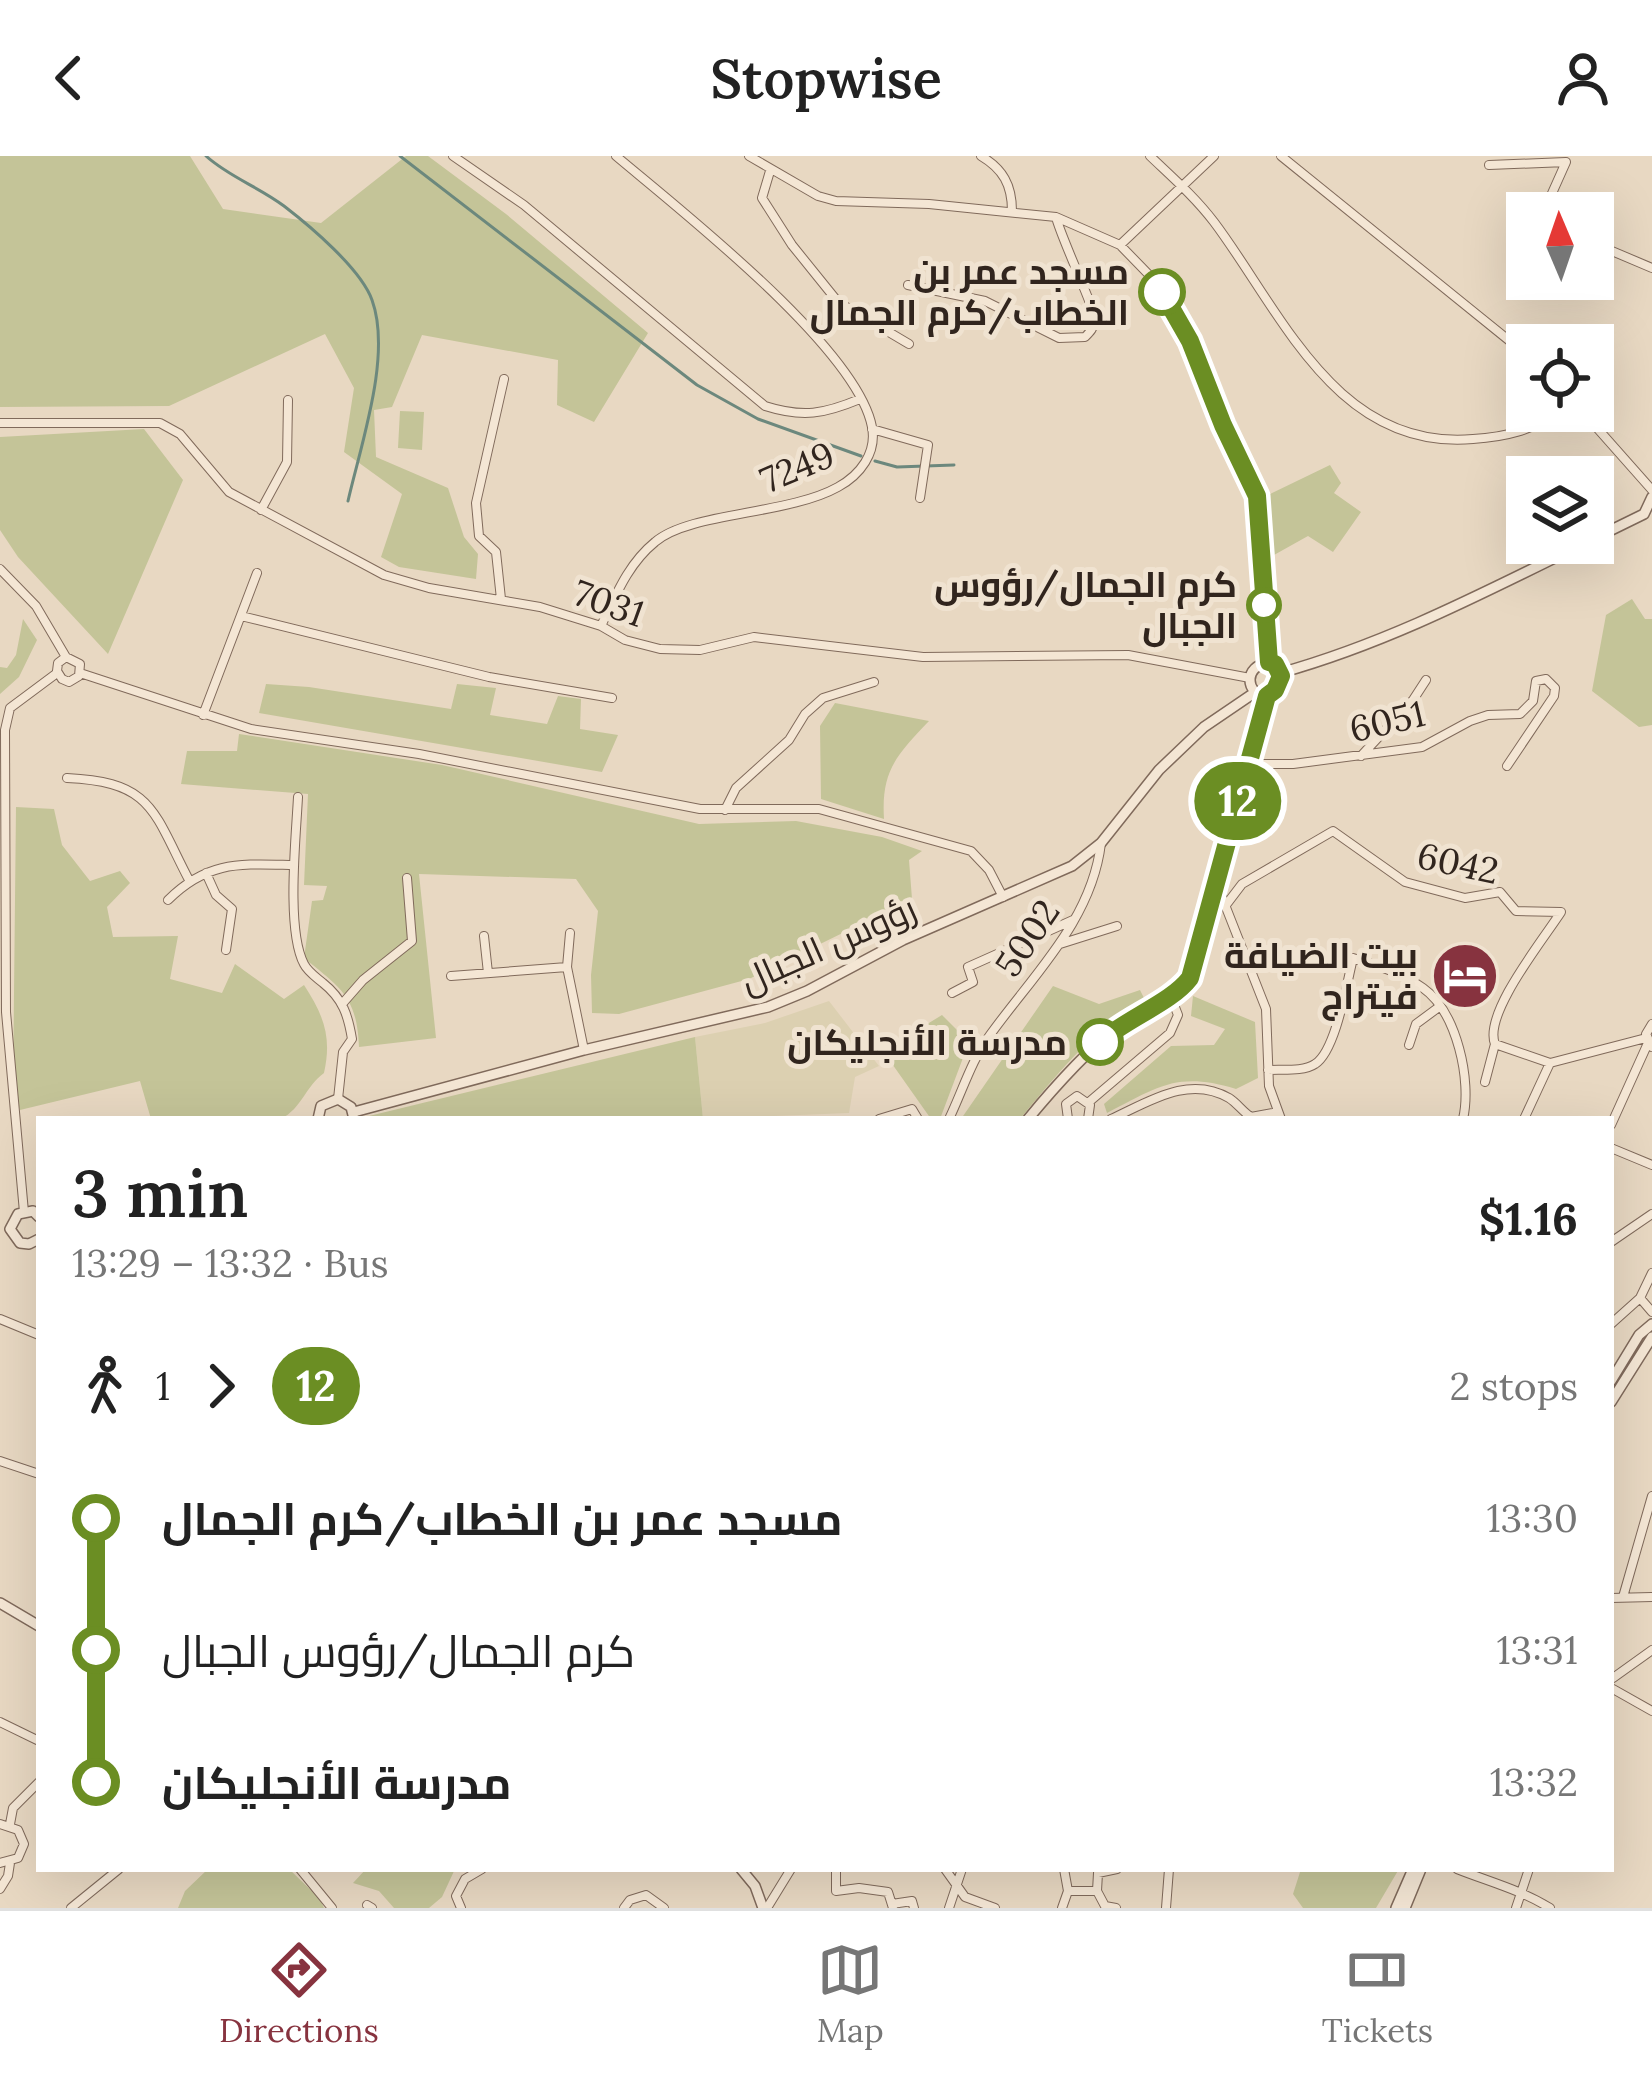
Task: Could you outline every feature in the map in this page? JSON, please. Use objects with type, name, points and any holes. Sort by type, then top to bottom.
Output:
[{"type":"street","points":[[453,156],[524,205],[765,406],[797,416],[825,414],[860,398]]},
{"type":"street","name":"7249","points":[[601,626],[626,574],[655,542],[676,528],[783,509],[835,489],[853,478],[868,459],[872,429],[839,363],[746,266],[616,156]]},
{"type":"street","points":[[748,156],[836,201],[1056,217],[1120,245],[1155,281],[1190,341],[1257,496],[1269,662],[1280,673]]},
{"type":"street","points":[[981,156],[1005,177],[1012,211]]},
{"type":"street","points":[[1150,156],[1214,222],[1303,352],[1341,395],[1383,422],[1419,434],[1460,440],[1511,432]]},
{"type":"street","points":[[1120,245],[1214,156]]},
{"type":"street","points":[[1281,156],[1506,338]]},
{"type":"street","points":[[1489,165],[1566,162],[1553,192]]},
{"type":"street","points":[[770,171],[761,190],[764,205],[815,274],[838,302],[909,344]]},
{"type":"street","points":[[908,285],[985,301],[1059,338],[1085,338],[1094,313],[1056,217]]},
{"type":"street","points":[[1614,252],[1652,268]]},
{"type":"street","points":[[501,599],[496,552],[479,536],[476,520],[504,379]]},
{"type":"street","points":[[260,510],[287,462],[288,400]]},
{"type":"street","name":"7031","points":[[0,423],[160,423],[180,434],[229,492],[384,574],[601,626],[625,640],[660,649],[700,650],[754,638],[923,657],[1128,655],[1250,678]]},
{"type":"street","points":[[872,429],[928,446],[920,498]]},
{"type":"street","points":[[1600,432],[1652,493],[1648,518],[1614,531]]},
{"type":"street","points":[[1280,673],[1361,650],[1542,564]]},
{"type":"street","points":[[0,569],[36,606],[66,657],[77,661],[80,673]]},
{"type":"street","points":[[202,715],[257,574]]},
{"type":"street","points":[[241,616],[489,677],[612,698]]},
{"type":"street","points":[[24,1212],[6,1012],[4,730],[10,708],[57,673],[58,663],[66,657]]},
{"type":"street","points":[[1267,696],[1254,694],[1250,678],[1269,662]]},
{"type":"street","points":[[57,673],[69,682],[80,673]]},
{"type":"street","points":[[80,673],[251,729],[419,754],[700,809],[819,809],[971,851],[1004,898]]},
{"type":"street","points":[[1030,1116],[1125,1020],[1171,997],[1190,978],[1267,696],[1275,690],[1280,673]]},
{"type":"street","name":"6051","points":[[1248,764],[1293,764],[1422,747],[1488,715],[1520,714],[1533,701],[1536,680],[1546,679],[1555,688],[1554,696],[1507,766]]},
{"type":"street","points":[[1360,757],[1426,680]]},
{"type":"street","points":[[725,810],[736,788],[789,740],[823,698],[874,682]]},
{"type":"street","name":"رؤوس الجبال","points":[[354,1116],[807,992],[903,940],[1072,866],[1101,843],[1204,727],[1254,694]]},
{"type":"street","points":[[67,778],[117,784],[149,802],[189,880]]},
{"type":"street","points":[[298,796],[294,865],[298,948],[306,969],[343,1004],[352,1039],[343,1052],[338,1099]]},
{"type":"street","name":"6042","points":[[1226,905],[1242,884],[1333,832],[1405,882],[1465,898],[1501,892],[1516,911],[1561,912],[1501,1006],[1491,1030],[1495,1044]]},
{"type":"street","name":"5002","points":[[950,1116],[986,1040],[1075,919],[1094,877],[1101,843]]},
{"type":"street","points":[[168,900],[189,880],[232,864],[294,865]]},
{"type":"street","points":[[206,873],[216,896],[232,909],[226,950]]},
{"type":"street","points":[[343,1004],[363,980],[412,940],[407,878]]},
{"type":"street","points":[[1216,882],[1266,1009],[1268,1070],[1280,1116]]},
{"type":"street","points":[[952,993],[973,982],[968,967],[1075,919]]},
{"type":"street","points":[[1058,944],[1117,926]]},
{"type":"street","points":[[570,933],[567,967],[584,1050]]},
{"type":"street","points":[[484,937],[488,973]]},
{"type":"street","points":[[1268,1070],[1306,1067],[1321,1059],[1338,1019],[1353,958],[1425,989],[1438,1007],[1463,1054],[1463,1116]]},
{"type":"street","points":[[451,976],[567,967]]},
{"type":"street","points":[[1089,1102],[1170,1034],[1178,1015],[1171,997]]},
{"type":"street","points":[[1409,1045],[1416,1024],[1438,1007]]},
{"type":"street","points":[[1614,1118],[1652,1024]]},
{"type":"street","points":[[1484,1082],[1495,1044],[1550,1063],[1648,1043]]},
{"type":"street","points":[[1525,1116],[1550,1063]]},
{"type":"street","points":[[1116,1116],[1152,1096],[1204,1090],[1230,1099],[1249,1116]]},
{"type":"street","points":[[1067,1116],[1064,1108],[1069,1100],[1077,1096],[1089,1102]]},
{"type":"street","points":[[319,1116],[321,1106],[338,1099],[348,1103],[354,1116]]},
{"type":"street","points":[[1089,1102],[1091,1116]]},
{"type":"street","points":[[890,1116],[912,1109],[916,1116]]},
{"type":"street","points":[[1614,1149],[1652,1165]]},
{"type":"street","points":[[36,1214],[24,1212],[5,1226],[20,1243],[36,1245]]},
{"type":"street","points":[[1614,1241],[1652,1214]]},
{"type":"street","points":[[1614,1321],[1640,1298],[1652,1273]]},
{"type":"street","points":[[1640,1298],[1652,1312]]},
{"type":"street","points":[[0,1319],[36,1334]]},
{"type":"street","points":[[1614,1376],[1639,1335],[1652,1324]]},
{"type":"street","points":[[1614,1397],[1652,1337]]},
{"type":"street","points":[[0,1461],[36,1473]]},
{"type":"street","points":[[1623,1598],[1652,1496]]},
{"type":"street","points":[[1614,1598],[1652,1597]]},
{"type":"street","points":[[0,1603],[36,1624]]},
{"type":"street","points":[[1614,1681],[1652,1650]]},
{"type":"street","points":[[1614,1684],[1652,1711]]},
{"type":"street","points":[[0,1722],[36,1740]]},
{"type":"street","points":[[0,1889],[8,1876],[5,1863],[21,1853],[24,1844],[18,1830],[5,1824],[13,1808],[36,1785]]},
{"type":"street","points":[[0,1798],[13,1808]]},
{"type":"street","points":[[71,1908],[115,1872]]},
{"type":"street","points":[[303,1872],[332,1906]]},
{"type":"street","points":[[461,1908],[456,1896],[459,1886],[478,1872]]},
{"type":"street","points":[[743,1872],[765,1908]]},
{"type":"street","points":[[765,1908],[788,1872]]},
{"type":"street","points":[[836,1872],[836,1891],[888,1892],[893,1906],[912,1901],[914,1908]]},
{"type":"street","points":[[948,1872],[965,1898],[994,1908]]},
{"type":"street","points":[[949,1908],[961,1872]]},
{"type":"street","points":[[1061,1908],[1068,1891],[1065,1872]]},
{"type":"street","points":[[1106,1872],[1098,1874],[1097,1891],[1105,1906],[1116,1908]]},
{"type":"street","points":[[1166,1908],[1169,1872]]},
{"type":"street","points":[[1400,1908],[1416,1872]]},
{"type":"street","points":[[1464,1872],[1520,1889],[1550,1908]]},
{"type":"street","points":[[1516,1908],[1528,1872]]},
{"type":"street","points":[[1068,1891],[1097,1891]]},
{"type":"street","points":[[624,1908],[630,1900],[646,1895],[664,1908]]},
{"type":"shaded area","points":[[829,1001],[879,1066],[855,1077],[849,1113],[703,1116],[695,1037],[765,1023]]},
{"type":"green space","points":[[0,156],[190,156],[223,209],[321,223],[406,156],[428,156],[506,214],[648,333],[594,422],[557,405],[558,360],[422,335],[392,407],[374,410],[376,457],[448,488],[464,537],[478,554],[476,579],[399,567],[381,557],[402,494],[344,452],[354,388],[325,334],[169,406],[0,407]]},
{"type":"green space","points":[[400,411],[424,412],[422,450],[398,448]]},
{"type":"green space","points":[[144,429],[183,480],[108,654],[18,557],[0,530],[0,437]]},
{"type":"green space","points":[[1330,465],[1341,483],[1334,493],[1361,512],[1333,552],[1308,536],[1274,555],[1262,498]]},
{"type":"green space","points":[[1632,599],[1645,619],[1652,619],[1652,725],[1639,727],[1592,691],[1606,615]]},
{"type":"green space","points":[[23,619],[37,640],[19,677],[0,694],[0,667],[7,668],[16,655]]},
{"type":"green space","points":[[266,684],[451,709],[457,684],[496,688],[490,715],[547,724],[558,696],[581,699],[580,729],[618,735],[602,772],[259,713]]},
{"type":"green space","points":[[835,703],[929,721],[893,764],[885,788],[884,819],[821,799],[820,726]]},
{"type":"green space","points":[[239,734],[442,765],[699,824],[796,821],[882,837],[922,851],[909,860],[912,899],[749,979],[619,1014],[592,1013],[598,911],[576,879],[419,874],[436,1038],[359,1047],[355,1016],[345,995],[304,958],[312,901],[323,900],[327,886],[304,885],[308,794],[181,784],[187,751],[237,751]]},
{"type":"green space","points":[[16,807],[54,809],[62,845],[90,881],[120,871],[130,883],[107,907],[113,937],[178,936],[170,979],[222,993],[235,964],[284,999],[304,985],[324,1027],[324,1073],[285,1116],[150,1116],[140,1081],[20,1110],[13,1088]]},
{"type":"green space","points":[[1053,986],[1099,1004],[1140,990],[1146,1002],[1093,1038],[1023,1116],[963,1116]]},
{"type":"green space","points":[[1193,996],[1255,1022],[1258,1078],[1236,1089],[1198,1082],[1168,1084],[1107,1113],[1104,1104],[1171,1046],[1214,1045],[1225,1029],[1191,1016]]},
{"type":"green space","points":[[942,1015],[969,1042],[941,1116],[929,1116],[883,1051]]},
{"type":"green space","points":[[695,1037],[703,1116],[369,1116]]},
{"type":"green space","points":[[205,1872],[292,1872],[324,1908],[178,1908],[185,1891]]},
{"type":"green space","points":[[363,1872],[454,1872],[442,1897],[429,1908],[394,1908],[379,1891],[353,1883]]},
{"type":"green space","points":[[1300,1872],[1397,1872],[1376,1908],[1303,1908],[1293,1894]]},
{"type":"waterway","points":[[206,156],[307,225],[346,262],[372,300],[379,347],[377,373],[348,501]]},
{"type":"waterway","points":[[400,156],[697,385],[758,419],[861,456]]},
{"type":"waterway","points":[[875,461],[897,467],[954,465]]},
{"type":"bus line","name":"12","points":[[1100,1042],[1125,1020],[1171,997],[1190,978],[1267,696],[1281,676],[1269,662],[1257,496],[1190,341],[1162,292]]},
{"type":"place","name":"مسجد عمر بن الخطاب/كرم الجمال","points":[[1162,292]]},
{"type":"place","name":"كرم الجمال/رؤوس الجبال","points":[[1264,605]]},
{"type":"place","name":"بيت الضيافة فيتراج","points":[[1465,976]]},
{"type":"place","name":"مدرسة الأنجليكان","points":[[1100,1042]]}]
